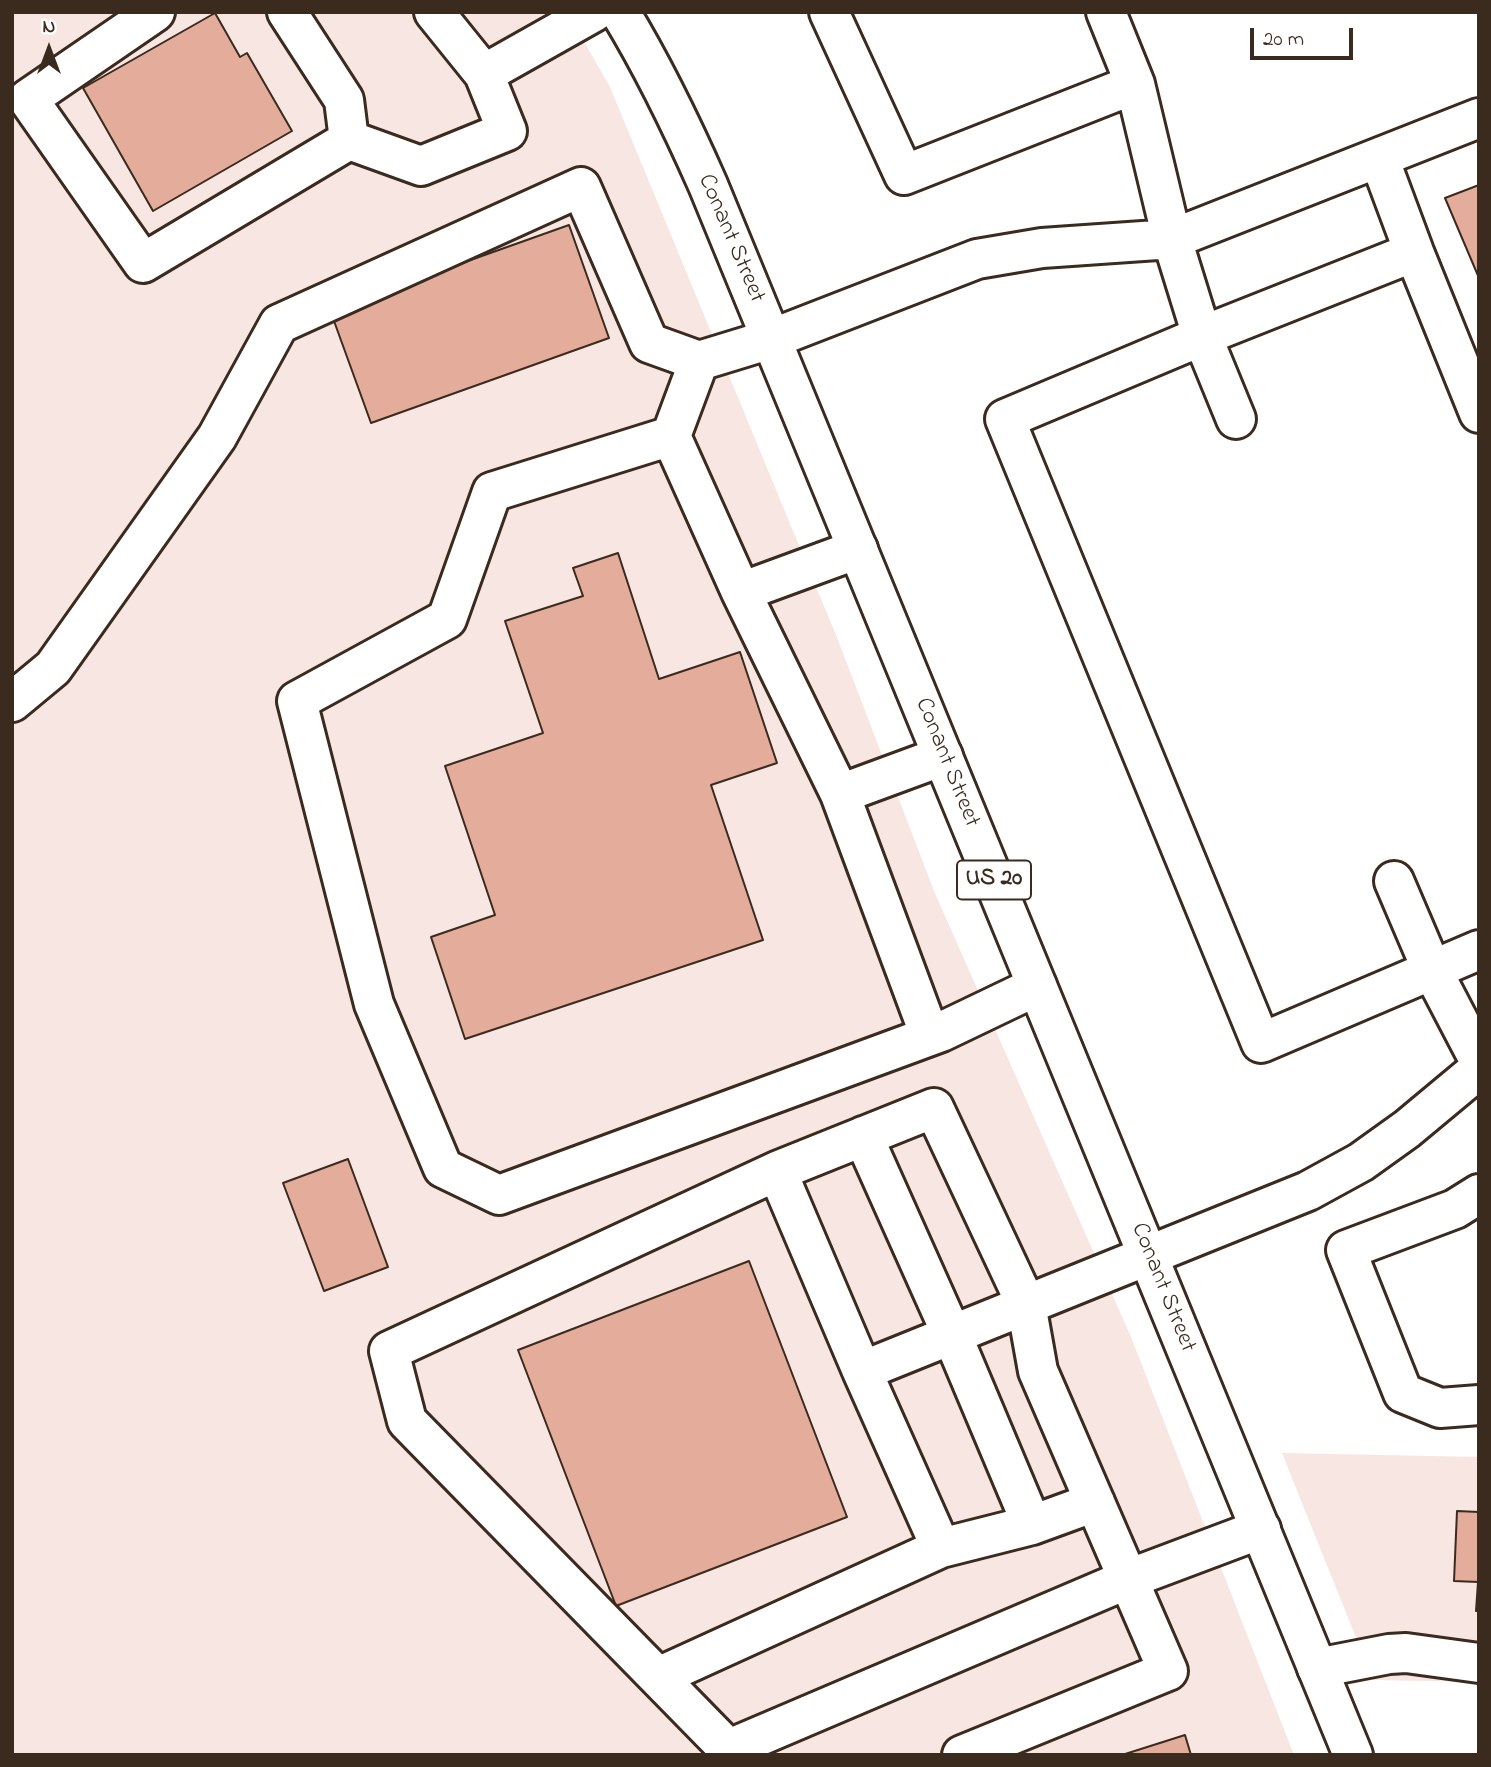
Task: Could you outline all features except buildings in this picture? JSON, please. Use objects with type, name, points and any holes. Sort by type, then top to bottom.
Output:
[{"type":"main road","points":[[155,12],[28,99],[143,263],[349,141],[421,166],[507,131],[484,75],[433,12]]},
{"type":"main road","points":[[287,12],[344,100],[349,141]]},
{"type":"main road","points":[[484,75],[594,12]]},
{"type":"main road","name":"Conant Street","points":[[620,12],[680,122],[1353,1755]]},
{"type":"main road","points":[[829,12],[904,175],[1135,84]]},
{"type":"main road","points":[[1106,12],[1135,84],[1172,239],[1202,336],[1236,419]]},
{"type":"main road","points":[[12,702],[52,668],[217,437],[279,324],[581,187],[649,342],[699,361],[771,339],[977,259],[1042,248],[1172,239],[1479,118]]},
{"type":"main road","points":[[1379,158],[1413,252],[1479,414]]},
{"type":"main road","points":[[1413,252],[1202,336],[1005,419],[1261,1043],[1479,950]]},
{"type":"main road","points":[[699,361],[671,436],[741,592],[840,794],[930,1036]]},
{"type":"main road","points":[[671,436],[492,492],[447,619],[296,701],[374,1004],[443,1168],[499,1195],[930,1036],[1037,986]]},
{"type":"main road","points":[[741,592],[858,549]]},
{"type":"main road","points":[[840,794],[943,756]]},
{"type":"main road","points":[[1394,881],[1432,970],[1479,1060]]},
{"type":"main road","points":[[862,1371],[1308,1191],[1362,1161],[1407,1129],[1479,1069]]},
{"type":"main road","points":[[962,1755],[1168,1671],[1128,1579],[1095,1502],[1038,1371],[1026,1304],[934,1108],[777,1171],[389,1352],[407,1422],[731,1752],[1128,1579],[1261,1529]]},
{"type":"main road","points":[[863,1136],[952,1335],[1032,1525]]},
{"type":"main road","points":[[777,1171],[941,1548]]},
{"type":"main road","points":[[1479,1194],[1455,1209],[1346,1251],[1403,1393],[1440,1408],[1479,1405]]},
{"type":"main road","points":[[658,1677],[941,1548],[1032,1525],[1095,1502]]},
{"type":"main road","points":[[1317,1668],[1406,1653],[1479,1663]]},
{"type":"shaded area","points":[[12,12],[567,12],[610,87],[838,640],[934,891],[1131,1337],[1294,1755],[12,1755]]},
{"type":"shaded area","points":[[1282,1453],[1479,1457],[1479,1682],[1373,1680]]}]
